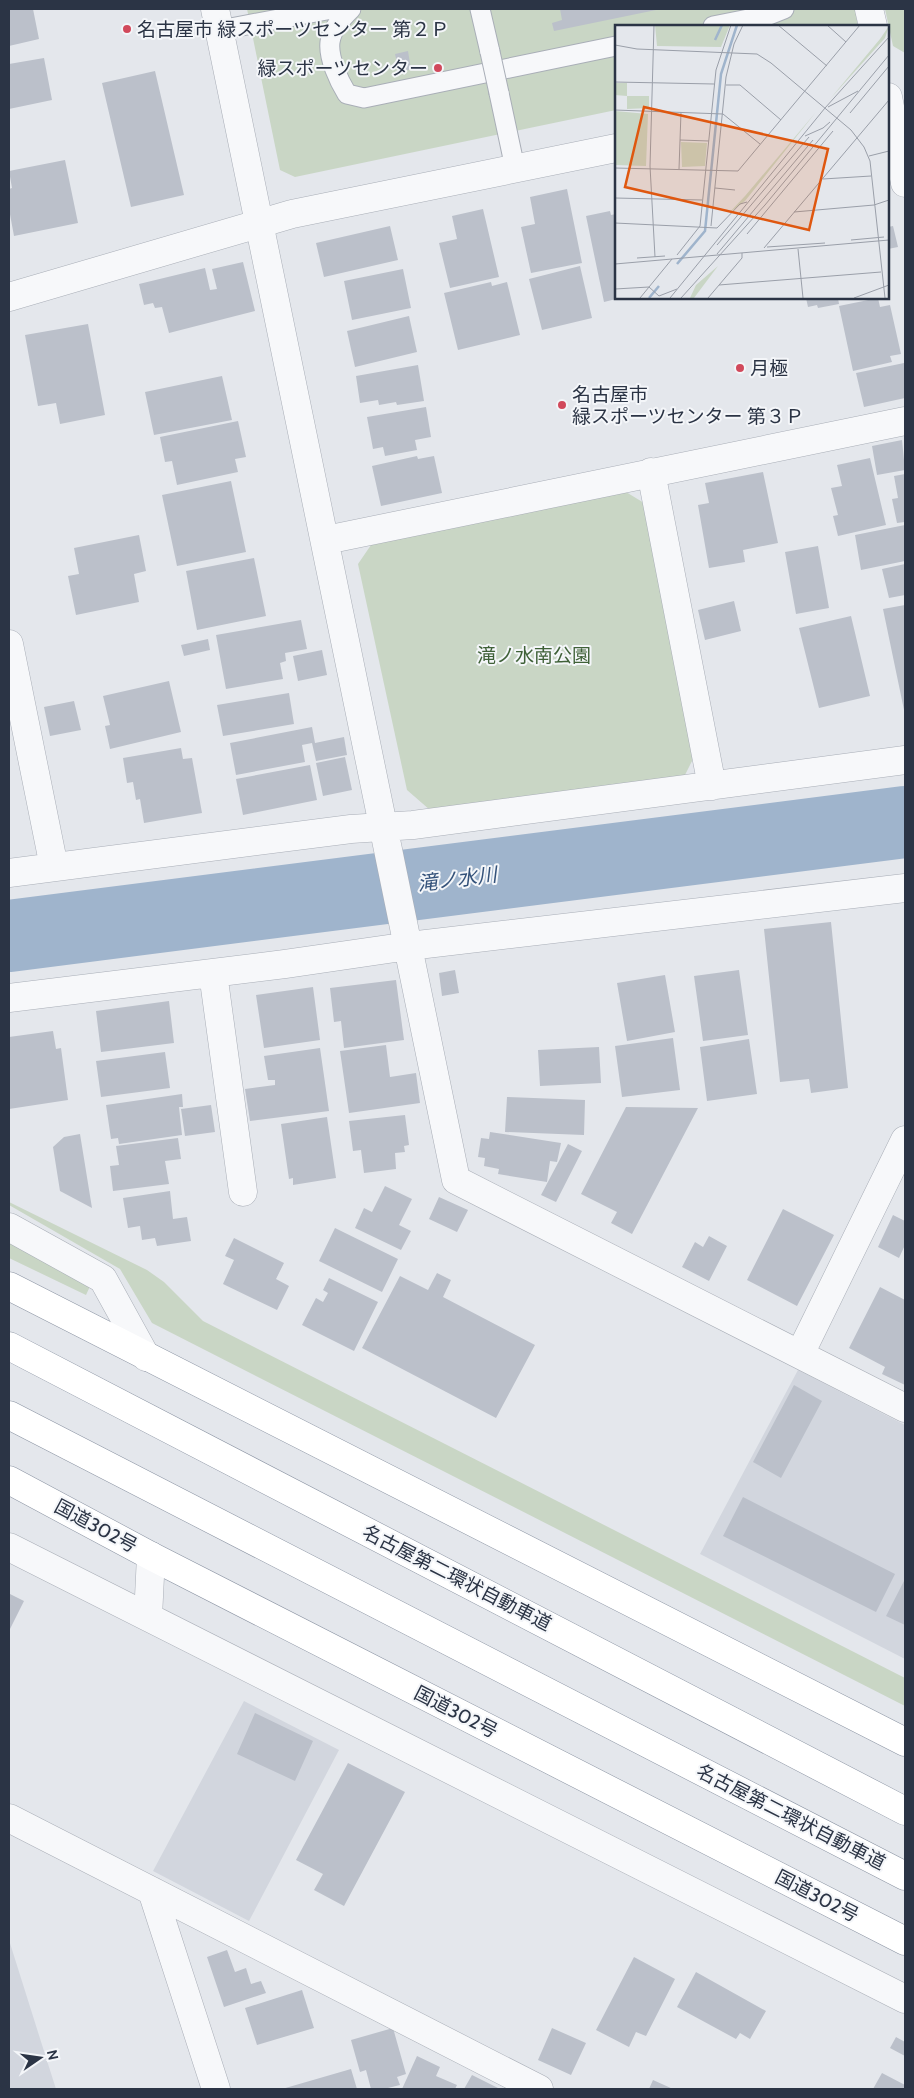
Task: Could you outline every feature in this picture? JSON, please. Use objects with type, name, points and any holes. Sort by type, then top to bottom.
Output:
[{"type":"highway","points":[[9,1286],[905,1742]]},
{"type":"highway","name":"名古屋第二環状自動車道","points":[[9,1346],[905,1811]]},
{"type":"highway","name":"名古屋第二環状自動車道","points":[[9,1415],[905,1876]]},
{"type":"highway","name":"国道302号","points":[[9,1480],[151,1556],[905,1941]]},
{"type":"street","points":[[869,9],[873,25]]},
{"type":"street","points":[[218,20],[456,1180],[905,1408]]},
{"type":"street","points":[[889,96],[905,92]]},
{"type":"street","points":[[889,101],[905,183]]},
{"type":"street","points":[[9,297],[292,214],[615,148]]},
{"type":"street","points":[[326,540],[905,421]]},
{"type":"street","points":[[651,472],[712,786]]},
{"type":"street","points":[[9,644],[54,867]]},
{"type":"street","points":[[9,874],[384,826],[413,825],[905,760]]},
{"type":"street","points":[[9,998],[214,973],[408,946],[905,888]]},
{"type":"street","points":[[214,973],[243,1192]]},
{"type":"street","points":[[800,1354],[905,1140]]},
{"type":"street","points":[[9,1227],[103,1279],[146,1357]]},
{"type":"street","points":[[9,1547],[905,1999]]},
{"type":"street","points":[[148,1617],[151,1556]]},
{"type":"street","points":[[9,1818],[539,2089]]},
{"type":"street","points":[[152,1891],[216,2089]]},
{"type":"lane","points":[[218,20],[332,9]]},
{"type":"lane","points":[[351,9],[337,24],[330,42],[339,81],[347,94],[364,98],[615,46]]},
{"type":"lane","points":[[480,9],[515,168]]},
{"type":"lane","points":[[718,25],[784,9]]},
{"type":"shaded area","points":[[798,1370],[905,1425],[905,1659],[700,1554]]},
{"type":"shaded area","points":[[244,1701],[339,1750],[249,1921],[153,1871]]},
{"type":"shaded area","points":[[9,1940],[49,2067],[56,2089],[9,2089]]},
{"type":"green space","name":"緑スポーツセンター","points":[[247,9],[855,9],[858,25],[615,25],[615,110],[295,177],[280,170]]},
{"type":"green space","points":[[885,9],[905,9],[905,53],[893,46]]},
{"type":"green space","name":"滝ノ水南公園","points":[[626,492],[649,506],[697,751],[684,777],[430,810],[407,790],[358,564],[371,545]]},
{"type":"green space","points":[[9,1202],[147,1270],[164,1282],[203,1321],[905,1678],[905,1706],[152,1323],[120,1269],[9,1205]]},
{"type":"green space","points":[[9,1238],[92,1282],[86,1295],[9,1258]]},
{"type":"building","points":[[9,9],[33,9],[39,39],[9,46]]},
{"type":"building","points":[[560,9],[656,10],[554,31],[552,23],[562,20]]},
{"type":"building","points":[[408,51],[411,69],[399,72],[395,54]]},
{"type":"building","points":[[44,58],[52,100],[9,109],[9,64]]},
{"type":"building","points":[[155,71],[184,195],[131,207],[102,83]]},
{"type":"building","points":[[65,160],[78,223],[14,236],[9,209],[9,189],[12,188],[9,171]]},
{"type":"building","points":[[567,189],[582,263],[531,273],[521,227],[535,224],[530,197]]},
{"type":"building","points":[[483,209],[499,277],[450,288],[439,243],[457,239],[452,216]]},
{"type":"building","points":[[610,211],[611,215],[615,214],[616,299],[604,302],[586,216]]},
{"type":"building","points":[[390,226],[398,260],[324,277],[316,243]]},
{"type":"building","points":[[893,226],[898,247],[889,249],[889,227]]},
{"type":"building","points":[[243,262],[255,311],[169,333],[162,307],[155,308],[153,303],[144,305],[139,284],[205,268],[210,290],[217,289],[212,269]]},
{"type":"building","points":[[580,266],[592,318],[542,330],[529,279]]},
{"type":"building","points":[[403,269],[411,308],[352,320],[344,281]]},
{"type":"building","points":[[491,282],[492,286],[507,282],[520,335],[458,350],[444,293]]},
{"type":"building","points":[[806,299],[838,299],[839,304],[818,308],[817,305],[808,307]]},
{"type":"building","points":[[873,299],[878,299],[880,307],[890,305],[901,354],[890,356],[892,362],[853,371],[839,306]]},
{"type":"building","points":[[409,316],[417,352],[355,367],[347,331]]},
{"type":"building","points":[[88,324],[105,415],[60,424],[56,403],[38,406],[25,335]]},
{"type":"building","points":[[904,363],[905,398],[864,407],[856,373]]},
{"type":"building","points":[[418,365],[424,401],[397,405],[396,402],[379,405],[378,400],[360,403],[356,376]]},
{"type":"building","points":[[222,376],[232,420],[154,435],[145,392]]},
{"type":"building","points":[[426,407],[431,437],[415,440],[417,450],[385,456],[383,447],[373,449],[367,417]]},
{"type":"building","points":[[238,421],[246,457],[235,459],[238,472],[177,485],[172,461],[165,462],[160,437]]},
{"type":"building","points":[[902,440],[905,470],[877,475],[872,446]]},
{"type":"building","points":[[417,456],[418,459],[434,456],[442,493],[381,506],[372,466]]},
{"type":"building","points":[[870,458],[886,525],[838,536],[833,516],[838,515],[831,488],[842,486],[837,465]]},
{"type":"building","points":[[763,472],[778,543],[743,550],[745,562],[709,568],[698,505],[709,503],[705,483]]},
{"type":"building","points":[[905,474],[905,522],[897,523],[892,499],[898,498],[894,476]]},
{"type":"building","points":[[231,481],[246,552],[177,566],[162,495]]},
{"type":"building","points":[[905,525],[905,561],[861,570],[855,535]]},
{"type":"building","points":[[139,535],[146,571],[134,574],[139,602],[76,615],[68,576],[79,574],[74,548]]},
{"type":"building","points":[[818,546],[829,608],[796,614],[785,552]]},
{"type":"building","points":[[254,558],[266,616],[197,630],[186,571]]},
{"type":"building","points":[[905,564],[905,595],[889,598],[882,569]]},
{"type":"building","points":[[734,601],[741,631],[705,640],[698,610]]},
{"type":"building","points":[[905,605],[905,710],[904,710],[883,609]]},
{"type":"building","points":[[851,616],[870,696],[819,708],[799,628]]},
{"type":"building","points":[[301,620],[307,649],[285,653],[286,661],[280,663],[283,679],[226,689],[216,635]]},
{"type":"building","points":[[208,639],[210,650],[184,656],[181,645]]},
{"type":"building","points":[[322,650],[327,675],[298,681],[293,656]]},
{"type":"building","points":[[169,681],[181,732],[110,749],[105,726],[110,725],[103,696]]},
{"type":"building","points":[[289,693],[294,724],[223,736],[217,705]]},
{"type":"building","points":[[74,701],[81,730],[50,736],[44,707]]},
{"type":"building","points":[[312,727],[315,743],[344,737],[347,755],[316,761],[312,743],[302,745],[305,762],[236,775],[230,743]]},
{"type":"building","points":[[181,748],[183,759],[192,758],[202,813],[144,823],[140,799],[136,800],[133,782],[127,783],[123,758]]},
{"type":"building","points":[[345,757],[352,790],[323,796],[316,763]]},
{"type":"building","points":[[310,765],[317,800],[243,815],[236,779]]},
{"type":"building","points":[[831,922],[848,1088],[811,1093],[809,1079],[780,1082],[764,929]]},
{"type":"building","points":[[455,970],[459,993],[442,996],[439,973]]},
{"type":"building","points":[[739,970],[748,1035],[703,1041],[694,976]]},
{"type":"building","points":[[665,975],[675,1032],[627,1041],[617,983]]},
{"type":"building","points":[[396,980],[404,1040],[344,1048],[341,1021],[334,1022],[330,988]]},
{"type":"building","points":[[313,987],[320,1040],[264,1048],[256,995]]},
{"type":"building","points":[[169,1001],[174,1043],[101,1052],[96,1011]]},
{"type":"building","points":[[53,1031],[56,1049],[61,1048],[68,1100],[9,1109],[9,1037]]},
{"type":"building","points":[[673,1038],[680,1090],[622,1097],[615,1046]]},
{"type":"building","points":[[749,1039],[757,1094],[707,1101],[700,1047]]},
{"type":"building","points":[[386,1045],[390,1077],[416,1073],[420,1103],[349,1113],[340,1051]]},
{"type":"building","points":[[599,1047],[601,1083],[540,1086],[538,1050]]},
{"type":"building","points":[[320,1048],[329,1111],[250,1121],[245,1089],[275,1085],[275,1080],[268,1080],[264,1056]]},
{"type":"building","points":[[165,1052],[170,1088],[101,1097],[96,1061]]},
{"type":"building","points":[[182,1094],[183,1107],[179,1107],[182,1135],[119,1144],[118,1138],[111,1139],[106,1105]]},
{"type":"building","points":[[507,1097],[585,1100],[584,1135],[505,1132]]},
{"type":"building","points":[[211,1105],[215,1132],[185,1136],[181,1109]]},
{"type":"building","points":[[626,1107],[698,1108],[632,1234],[611,1223],[617,1212],[581,1194]]},
{"type":"building","points":[[405,1115],[409,1145],[404,1146],[405,1152],[395,1153],[396,1169],[364,1173],[361,1150],[353,1151],[349,1121]]},
{"type":"building","points":[[327,1117],[336,1178],[293,1185],[293,1178],[289,1179],[281,1124]]},
{"type":"building","points":[[490,1132],[561,1143],[557,1162],[550,1161],[547,1182],[498,1174],[499,1169],[484,1166],[485,1158],[478,1157],[481,1138],[489,1139]]},
{"type":"building","points":[[80,1134],[92,1208],[60,1191],[53,1147],[64,1137]]},
{"type":"building","points":[[178,1138],[181,1159],[165,1161],[169,1184],[113,1191],[110,1166],[119,1165],[116,1146]]},
{"type":"building","points":[[568,1144],[582,1151],[556,1202],[541,1195]]},
{"type":"building","points":[[385,1186],[412,1199],[399,1225],[411,1231],[401,1250],[355,1228],[364,1208],[372,1212]]},
{"type":"building","points":[[170,1191],[173,1219],[187,1217],[191,1241],[157,1246],[155,1238],[142,1240],[140,1226],[128,1228],[123,1198]]},
{"type":"building","points":[[439,1197],[468,1210],[457,1232],[429,1219]]},
{"type":"building","points":[[783,1209],[834,1235],[797,1306],[747,1280]]},
{"type":"building","points":[[893,1215],[905,1221],[905,1245],[899,1258],[878,1247]]},
{"type":"building","points":[[335,1228],[398,1259],[382,1292],[319,1261]]},
{"type":"building","points":[[709,1236],[727,1246],[709,1281],[682,1267],[695,1242],[703,1247]]},
{"type":"building","points":[[234,1238],[284,1263],[276,1279],[289,1286],[277,1310],[223,1284],[234,1260],[225,1256]]},
{"type":"building","points":[[437,1273],[451,1280],[443,1297],[535,1345],[496,1418],[362,1348],[400,1276],[428,1290]]},
{"type":"building","points":[[329,1278],[378,1302],[354,1351],[302,1325],[316,1298],[323,1302],[328,1293],[323,1290]]},
{"type":"building","points":[[880,1287],[905,1300],[905,1385],[882,1374],[885,1367],[849,1348]]},
{"type":"building","points":[[794,1385],[822,1401],[781,1478],[753,1462]]},
{"type":"building","points":[[743,1497],[895,1574],[876,1612],[723,1536]]},
{"type":"building","points":[[905,1579],[905,1625],[886,1616]]},
{"type":"building","points":[[10,1594],[24,1601],[9,1631],[9,1597]]},
{"type":"building","points":[[255,1713],[313,1741],[295,1781],[237,1754]]},
{"type":"building","points":[[348,1763],[405,1792],[344,1906],[314,1890],[323,1874],[296,1860]]},
{"type":"building","points":[[227,1950],[235,1972],[246,1968],[251,1984],[261,1981],[266,1993],[224,2007],[207,1957]]},
{"type":"building","points":[[634,1957],[675,1979],[646,2036],[636,2032],[629,2047],[596,2030]]},
{"type":"building","points":[[696,1972],[766,2011],[750,2039],[740,2033],[736,2039],[677,2007]]},
{"type":"building","points":[[302,1990],[314,2028],[257,2045],[245,2008]]},
{"type":"building","points":[[393,2028],[406,2074],[397,2077],[400,2085],[384,2089],[371,2089],[366,2070],[360,2072],[351,2040]]},
{"type":"building","points":[[552,2028],[586,2043],[571,2075],[538,2060]]},
{"type":"building","points":[[896,2037],[905,2042],[905,2056],[890,2048]]},
{"type":"building","points":[[417,2056],[440,2067],[436,2076],[457,2085],[455,2089],[402,2089]]},
{"type":"building","points":[[351,2069],[357,2089],[282,2089]]},
{"type":"building","points":[[882,2073],[905,2085],[905,2089],[873,2089]]},
{"type":"building","points":[[472,2075],[500,2089],[464,2089]]},
{"type":"building","points":[[653,2080],[673,2089],[649,2089]]},
{"type":"waterway","name":"滝ノ水川","points":[[9,936],[905,822]]},
{"type":"place","name":"名古屋市 緑スポーツセンター 第２Ｐ","points":[[127,29]]},
{"type":"place","name":"緑スポーツセンター","points":[[438,68]]},
{"type":"place","name":"月極","points":[[740,368]]},
{"type":"place","name":"名古屋市 緑スポーツセンター 第３Ｐ","points":[[562,405]]}]
